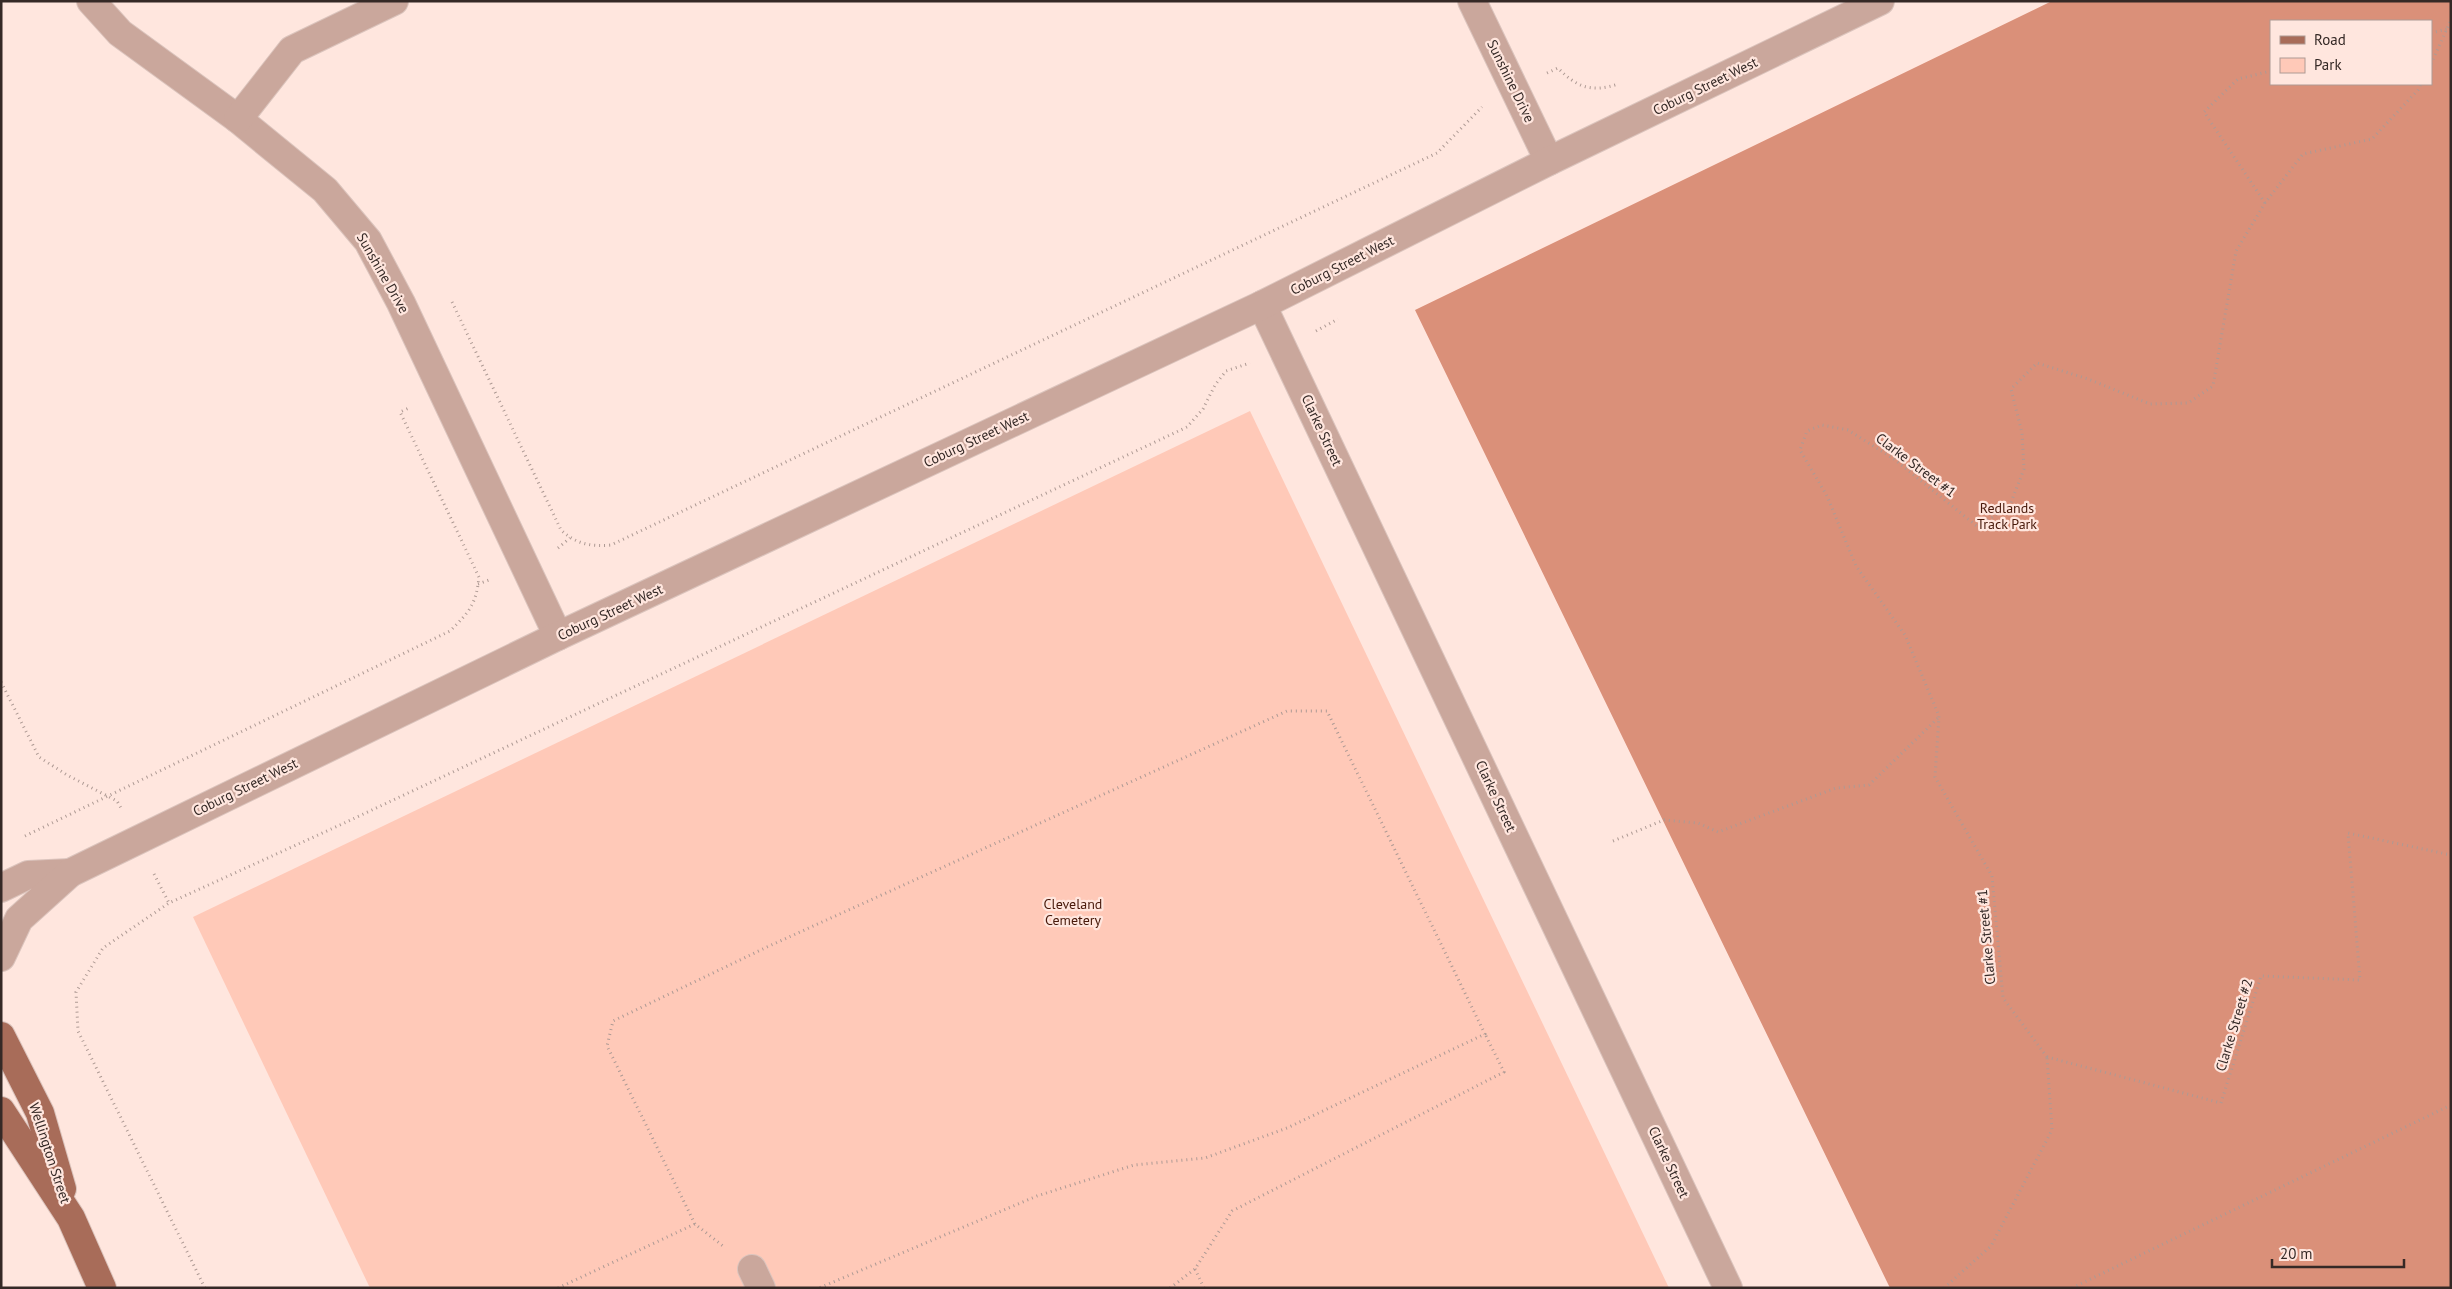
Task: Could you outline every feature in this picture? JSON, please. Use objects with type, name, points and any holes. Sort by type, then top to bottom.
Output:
[{"type":"main road","name":"Wellington Street","points":[[1,1036],[40,1113],[70,1218]]},
{"type":"main road","name":"Wellington Street","points":[[1,1111],[70,1218],[102,1288]]},
{"type":"street","name":"Sunshine Drive","points":[[90,1],[120,32],[238,119],[325,190],[368,241],[402,303],[558,636]]},
{"type":"street","points":[[238,119],[292,50],[394,1]]},
{"type":"street","name":"Sunshine Drive","points":[[1472,1],[1549,161]]},
{"type":"street","name":"Coburg Street West","points":[[1,957],[19,919],[70,873],[558,636],[1262,305],[1549,161],[1880,1]]},
{"type":"street","name":"Clarke Street","points":[[1262,305],[1728,1288]]},
{"type":"street","name":"Coburg Street West","points":[[1,888],[28,875],[70,873]]},
{"type":"path","points":[[2432,62],[2451,20]]},
{"type":"path","points":[[2432,33],[2447,29]]},
{"type":"path","points":[[1541,77],[1558,68],[1571,82],[1592,88],[1608,87],[1625,81]]},
{"type":"path","points":[[2265,203],[2204,112],[2238,79],[2270,71]]},
{"type":"path","name":"Clarke Street #1","points":[[2047,1057],[2003,998],[1992,876],[1935,776],[1939,716],[1905,635],[1856,566],[1827,496],[1800,450],[1807,431],[1822,425],[1848,430],[1894,460],[1978,527],[2010,505],[2024,469],[2022,433],[2011,390],[2037,363],[2088,379],[2150,404],[2188,404],[2213,386],[2236,251],[2265,203],[2302,154],[2372,139],[2420,85]]},
{"type":"path","points":[[452,302],[561,530],[570,538],[595,546],[611,545],[1438,153],[1483,106]]},
{"type":"path","points":[[1326,325],[1338,319]]},
{"type":"path","points":[[205,1288],[78,1031],[76,992],[103,948],[169,903],[340,825],[1187,427],[1203,409],[1215,384],[1226,371],[1243,366]]},
{"type":"path","points":[[19,839],[450,631],[470,612],[479,577],[400,412],[443,392]]},
{"type":"path","points":[[557,549],[570,538]]},
{"type":"path","points":[[478,584],[495,578]]},
{"type":"path","points":[[1,682],[39,758],[67,776],[117,801],[122,812]]},
{"type":"path","points":[[756,1278],[695,1224],[607,1046],[613,1021],[767,947],[1287,711],[1326,711],[1504,1072],[1352,1147],[1232,1211],[1195,1269],[1170,1288]]},
{"type":"path","points":[[1614,841],[1664,820],[1698,823],[1718,832],[1836,788],[1869,785],[1939,716]]},
{"type":"path","name":"Clarke Street #2","points":[[2047,1057],[2221,1103],[2261,976],[2360,980],[2348,833],[2451,856]]},
{"type":"path","points":[[151,867],[169,903]]},
{"type":"path","points":[[819,1288],[1037,1196],[1134,1165],[1205,1158],[1287,1128],[1484,1034]]},
{"type":"path","points":[[1944,1288],[1991,1246],[2052,1130],[2047,1057]]},
{"type":"path","points":[[2072,1288],[2451,1105]]},
{"type":"path","points":[[558,1288],[695,1224]]},
{"type":"path","points":[[1195,1269],[1204,1288]]},
{"type":"green space","name":"Redlands Track Park","points":[[2052,1],[2451,1],[2451,1288],[1890,1288],[1415,310]]},
{"type":"green space","name":"Cleveland Cemetery","points":[[1250,411],[1669,1288],[370,1288],[193,917]]}]
